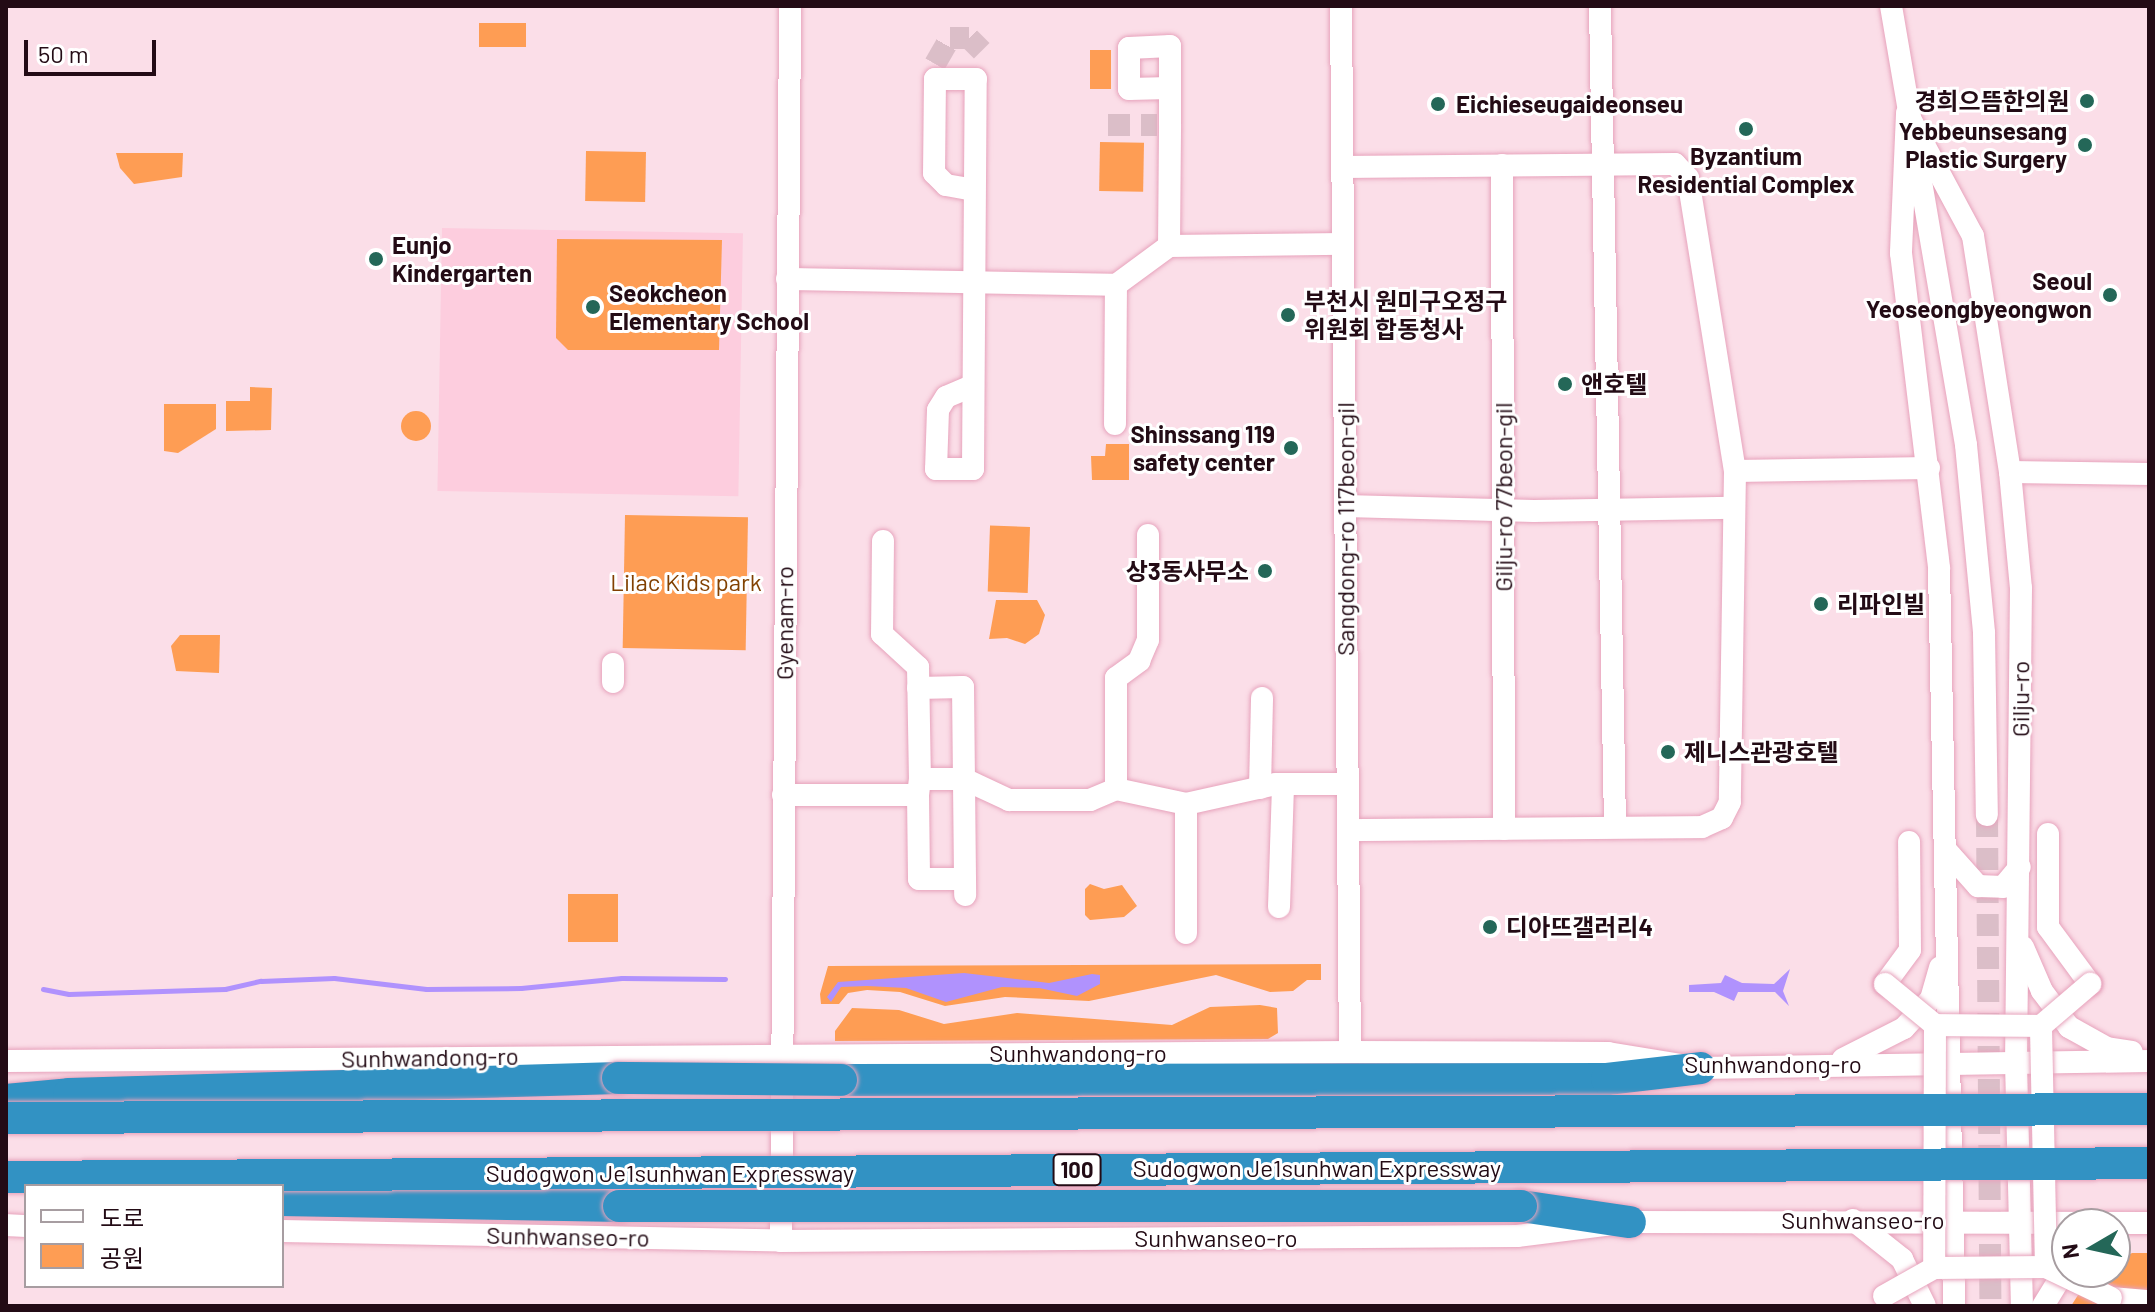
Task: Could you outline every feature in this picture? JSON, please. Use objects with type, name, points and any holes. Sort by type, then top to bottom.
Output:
[{"type":"highway","points":[[6,1100],[69,1094],[618,1078],[1607,1079],[1700,1068]]},
{"type":"highway","points":[[6,1118],[2149,1109]]},
{"type":"highway","name":"Sudogwon Je1sunhwan Expressway","points":[[6,1179],[2149,1163]]},
{"type":"highway","points":[[6,1179],[51,1184]]},
{"type":"highway","points":[[284,1200],[619,1206],[1521,1206],[1630,1222]]},
{"type":"street","name":"Gyenam-ro","points":[[781,1241],[790,6]]},
{"type":"street","name":"Sangdong-ro 117beon-gil","points":[[1341,6],[1350,1052]]},
{"type":"street","points":[[1600,6],[1615,827]]},
{"type":"street","name":"Gilju-ro","points":[[1891,6],[1966,445],[1984,633],[1987,815]]},
{"type":"street","points":[[972,386],[976,79],[935,71],[934,173],[946,185],[974,190]]},
{"type":"street","points":[[1169,246],[1164,125],[1170,88]]},
{"type":"street","name":"Gilju-ro","points":[[1907,113],[1901,253],[1939,569],[1954,1306]]},
{"type":"street","name":"Gilju-ro","points":[[1907,113],[1973,236],[2010,472],[2021,588],[2020,938],[2016,1062],[2022,1306]]},
{"type":"street","points":[[1342,167],[1675,164],[1688,178],[1735,471],[1730,802],[1722,818],[1702,827],[1348,830]]},
{"type":"street","name":"Gilju-ro 77beon-gil","points":[[1502,165],[1504,829]]},
{"type":"street","points":[[787,279],[1116,285],[1169,246],[1343,244]]},
{"type":"street","points":[[1115,424],[1116,285]]},
{"type":"street","points":[[1735,471],[1929,468]]},
{"type":"street","points":[[2010,472],[2149,474]]},
{"type":"street","points":[[1345,506],[1611,510],[1734,508]]},
{"type":"street","points":[[1116,789],[1116,678],[1139,661],[1148,640],[1148,535]]},
{"type":"street","points":[[883,541],[882,634],[918,667],[918,688],[919,787],[919,879],[965,887],[963,687],[918,688]]},
{"type":"street","points":[[1260,788],[1262,698]]},
{"type":"street","points":[[783,795],[919,787],[964,779],[1009,800],[1090,800],[1116,789],[1186,804],[1283,784],[1347,784]]},
{"type":"street","points":[[1279,907],[1283,784]]},
{"type":"street","points":[[1186,804],[1186,933]]},
{"type":"street","points":[[1909,842],[1910,950],[1885,984],[1935,1025],[2041,1026],[2090,984],[2048,927],[2048,834]]},
{"type":"street","points":[[1945,849],[1978,886],[2003,887],[2020,867]]},
{"type":"street","points":[[2020,938],[2042,991],[2069,1027],[2107,1048],[2149,1054]]},
{"type":"street","points":[[1827,1065],[1904,1028],[1931,999],[1947,941]]},
{"type":"street","points":[[1934,1268],[1935,1025]]},
{"type":"street","points":[[2041,1026],[2052,1208]]},
{"type":"street","name":"Sunhwandong-ro","points":[[6,1061],[1350,1052],[1608,1053],[1700,1068],[2149,1061]]},
{"type":"street","name":"Sunhwanseo-ro","points":[[284,1231],[781,1241],[1517,1236],[1630,1222],[1952,1219],[2149,1224]]},
{"type":"street","points":[[1853,1220],[1902,1259],[1925,1306]]},
{"type":"street","points":[[1884,1296],[1934,1268],[2051,1267]]},
{"type":"street","points":[[2043,1306],[2051,1282]]},
{"type":"street","points":[[2093,1288],[2111,1298],[2149,1301]]},
{"type":"shaded area","name":"Seokcheon Elementary School","points":[[442,228],[743,233],[738,496],[437,491]]},
{"type":"shaded area","points":[[1790,969],[1783,991],[1789,1006],[1775,992],[1738,992],[1734,1001],[1714,992],[1689,992],[1689,985],[1721,983],[1725,975],[1742,983],[1774,984]]},
{"type":"shaded area","points":[[964,973],[1049,983],[1092,974],[1100,975],[1100,984],[1077,996],[1039,988],[1002,987],[946,1002],[906,988],[867,986],[841,987],[831,1002],[827,997],[838,982]]},
{"type":"green space","points":[[479,23],[526,23],[526,47],[479,47]]},
{"type":"green space","points":[[1090,50],[1111,50],[1111,89],[1090,89]]},
{"type":"green space","points":[[1100,142],[1144,143],[1143,192],[1099,191]]},
{"type":"green space","points":[[586,151],[646,152],[645,202],[585,201]]},
{"type":"green space","points":[[116,153],[183,153],[182,177],[134,184],[120,168]]},
{"type":"green space","points":[[557,239],[722,240],[719,350],[568,350],[556,338]]},
{"type":"green space","points":[[250,387],[272,388],[271,430],[226,431],[226,401],[250,401]]},
{"type":"green space","points":[[164,404],[216,404],[216,429],[178,453],[164,451]]},
{"type":"green space","points":[[416,411],[427,415],[431,426],[427,437],[416,441],[405,437],[401,426],[405,415]]},
{"type":"green space","points":[[1106,444],[1129,444],[1129,480],[1092,480],[1091,456],[1105,456]]},
{"type":"green space","name":"Lilac Kids park","points":[[625,515],[748,517],[746,650],[623,648]]},
{"type":"green space","points":[[990,526],[1030,527],[1028,593],[988,592]]},
{"type":"green space","points":[[996,600],[1037,600],[1045,615],[1039,634],[1025,644],[1007,638],[989,639]]},
{"type":"green space","points":[[180,635],[220,635],[219,673],[176,671],[171,646]]},
{"type":"green space","points":[[1090,884],[1104,889],[1122,885],[1137,906],[1124,917],[1090,920],[1085,915],[1085,889]]},
{"type":"green space","points":[[568,894],[618,894],[618,942],[568,942]]},
{"type":"green space","points":[[1321,964],[1321,980],[1307,980],[1293,991],[1270,992],[1216,975],[1089,1001],[1005,997],[945,1006],[900,992],[867,990],[848,993],[839,1004],[821,1004],[820,994],[828,966]]},
{"type":"green space","points":[[1260,1005],[1277,1008],[1278,1033],[1268,1039],[835,1041],[835,1031],[852,1008],[899,1010],[944,1024],[1017,1013],[1172,1025],[1210,1007]]},
{"type":"green space","points":[[2149,1253],[2149,1306],[2071,1306],[2083,1288],[2131,1288],[2131,1254]]},
{"type":"waterway","points":[[43,989],[69,994],[225,989],[261,981],[334,978],[426,989],[521,988],[622,978],[725,979]]},
{"type":"tunnel","points":[[935,64],[950,38],[969,38],[982,51]]},
{"type":"tunnel","points":[[1108,125],[1157,125]]},
{"type":"tunnel","points":[[1987,815],[1990,1306]]},
{"type":"place","name":"경희으뜸한의원","points":[[2087,101]]},
{"type":"place","name":"Eichieseugaideonseu","points":[[1438,104]]},
{"type":"place","name":"Byzantium Residential Complex","points":[[1746,129]]},
{"type":"place","name":"Yebbeunsesang Plastic Surgery","points":[[2085,145]]},
{"type":"place","name":"Eunjo Kindergarten","points":[[376,259]]},
{"type":"place","name":"Seoul Yeoseongbyeongwon","points":[[2110,295]]},
{"type":"place","name":"Seokcheon Elementary School","points":[[593,307]]},
{"type":"place","name":"부천시 원미구오정구 위원회 합동청사","points":[[1288,315]]},
{"type":"place","name":"앤호텔","points":[[1565,384]]},
{"type":"place","name":"Shinssang 119 safety center","points":[[1291,448]]},
{"type":"place","name":"상3동사무소","points":[[1265,571]]},
{"type":"place","name":"리파인빌","points":[[1821,604]]},
{"type":"place","name":"제니스관광호텔","points":[[1668,752]]},
{"type":"place","name":"디아뜨갤러리4","points":[[1490,927]]}]
